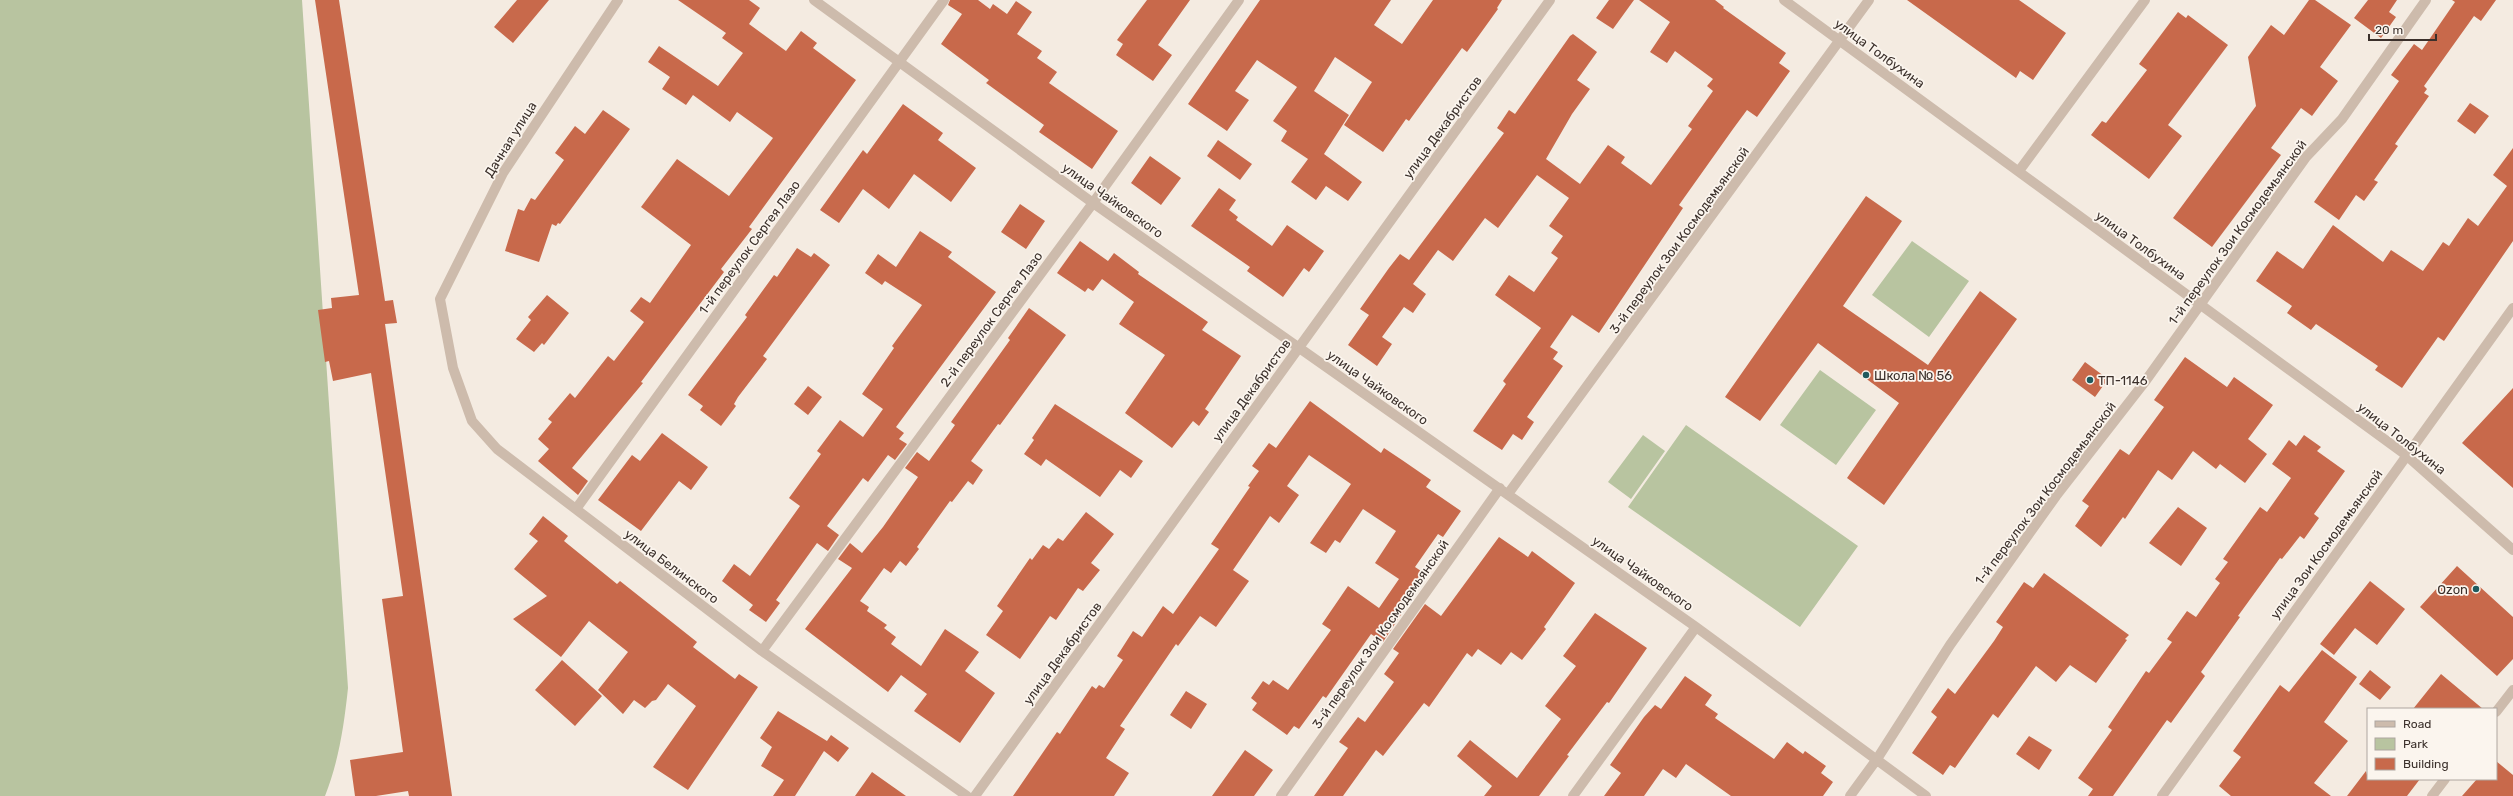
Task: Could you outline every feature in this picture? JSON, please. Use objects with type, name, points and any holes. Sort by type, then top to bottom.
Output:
[{"type":"street","name":"Дачная улица","points":[[440,299],[503,173],[618,0]]},
{"type":"street","name":"улица Чайковского","points":[[814,0],[1093,203],[1696,627],[1926,796]]},
{"type":"street","name":"1-й переулок Сергея Лазо","points":[[576,509],[944,0]]},
{"type":"street","name":"2-й переулок Сергея Лазо","points":[[762,651],[1093,203],[1239,0]]},
{"type":"street","name":"улица Декабристов","points":[[975,796],[1550,0]]},
{"type":"street","name":"улица Толбухина","points":[[1784,0],[2406,455],[2513,550]]},
{"type":"street","name":"3-й переулок Зои Космодемьянской","points":[[1281,796],[1504,491],[1869,0]]},
{"type":"street","points":[[2019,171],[2145,0]]},
{"type":"street","name":"1-й переулок Зои Космодемьянской","points":[[1850,796],[1877,759],[1950,644],[2056,496],[2144,383],[2306,157],[2342,119],[2426,0]]},
{"type":"street","name":"улица Белинского","points":[[440,299],[453,368],[472,421],[497,450],[762,651],[967,796]]},
{"type":"street","name":"улица Зои Космодемьянской","points":[[2162,796],[2513,308]]},
{"type":"street","points":[[1573,796],[1696,627]]},
{"type":"street","points":[[2497,711],[2513,690]]},
{"type":"street","points":[[2432,796],[2444,780]]},
{"type":"green space","points":[[0,0],[302,0],[348,688],[340,743],[334,769],[325,796],[0,796]]},
{"type":"green space","points":[[1912,241],[1969,281],[1929,337],[1872,295]]},
{"type":"green space","points":[[1820,370],[1876,410],[1836,465],[1780,425]]},
{"type":"green space","points":[[1686,425],[1858,546],[1800,627],[1628,507]]},
{"type":"green space","points":[[1643,435],[1665,451],[1631,499],[1608,482]]},
{"type":"building","points":[[315,0],[339,0],[385,301],[393,300],[397,323],[385,324],[452,796],[409,796],[408,791],[376,796],[355,796],[350,760],[403,752],[382,599],[403,596],[371,373],[333,381],[329,361],[325,362],[318,310],[332,308],[331,298],[359,295]]},
{"type":"building","points":[[517,0],[549,0],[513,43],[494,27]]},
{"type":"building","points":[[678,0],[749,0],[760,8],[749,24],[786,51],[801,31],[817,43],[813,48],[856,80],[749,227],[752,229],[721,269],[724,272],[641,382],[643,383],[572,468],[588,481],[578,495],[538,461],[549,449],[538,439],[552,422],[548,419],[570,393],[575,398],[608,356],[614,361],[644,322],[630,311],[641,297],[650,303],[691,245],[641,207],[677,159],[729,196],[773,138],[737,112],[730,122],[693,95],[686,105],[662,89],[670,77],[648,62],[659,46],[718,86],[743,53],[722,38],[726,33]]},
{"type":"building","points":[[950,0],[978,0],[990,9],[993,4],[1007,14],[1016,1],[1032,12],[1017,34],[1042,51],[1037,58],[1057,72],[1049,83],[1118,131],[1092,169],[1039,132],[1044,125],[986,83],[989,80],[941,44],[962,14],[948,5]]},
{"type":"building","points":[[1147,0],[1190,0],[1158,45],[1172,55],[1153,81],[1116,55],[1123,44],[1117,40]]},
{"type":"building","points":[[1260,0],[1391,0],[1374,25],[1402,44],[1433,0],[1502,0],[1497,8],[1498,9],[1467,52],[1462,48],[1409,121],[1406,119],[1383,152],[1344,125],[1372,82],[1335,57],[1314,91],[1349,115],[1324,154],[1362,182],[1348,201],[1326,186],[1316,200],[1291,182],[1308,159],[1281,141],[1287,131],[1273,121],[1297,87],[1257,60],[1235,91],[1249,100],[1227,131],[1188,104]]},
{"type":"building","points":[[1609,0],[1634,0],[1613,29],[1596,18]]},
{"type":"building","points":[[1639,0],[1715,0],[1724,7],[1723,8],[1786,53],[1779,63],[1790,71],[1757,117],[1747,110],[1733,129],[1679,205],[1683,208],[1599,333],[1572,315],[1550,347],[1558,352],[1553,359],[1563,366],[1527,417],[1534,422],[1522,440],[1513,434],[1502,450],[1473,431],[1506,384],[1503,381],[1541,328],[1495,295],[1509,275],[1534,292],[1558,258],[1551,253],[1563,236],[1549,226],[1569,198],[1537,175],[1498,228],[1485,218],[1453,261],[1438,250],[1413,284],[1426,294],[1413,313],[1404,307],[1382,337],[1392,344],[1377,366],[1348,345],[1369,315],[1360,309],[1389,268],[1400,254],[1409,260],[1504,133],[1497,128],[1509,110],[1515,114],[1570,36],[1573,34],[1597,52],[1577,80],[1590,89],[1572,114],[1546,159],[1580,184],[1608,145],[1625,157],[1621,163],[1651,185],[1692,129],[1688,126],[1713,91],[1707,86],[1713,79],[1675,51],[1667,63],[1650,52],[1670,22]]},
{"type":"building","points":[[1907,0],[2019,0],[2066,33],[2033,80],[2020,71],[2016,78]]},
{"type":"building","points":[[2309,0],[2315,0],[2351,25],[2320,67],[2338,81],[2312,116],[2301,108],[2271,148],[2281,155],[2212,247],[2173,218],[2256,106],[2248,57],[2271,25],[2284,35]]},
{"type":"building","points":[[2368,0],[2397,0],[2389,12],[2396,17],[2381,38],[2354,18]]},
{"type":"building","points":[[2452,0],[2496,0],[2481,21],[2474,16],[2424,86],[2427,89],[2424,93],[2429,96],[2395,144],[2398,146],[2374,180],[2378,182],[2364,201],[2356,195],[2339,220],[2314,202],[2399,81],[2391,75],[2414,44],[2422,50],[2455,2]]},
{"type":"building","points":[[2178,12],[2186,18],[2188,15],[2228,45],[2168,125],[2182,136],[2149,179],[2091,135],[2102,121],[2106,123],[2147,70],[2139,64]]},
{"type":"building","points":[[2470,103],[2489,116],[2475,134],[2457,121]]},
{"type":"building","points":[[903,104],[943,133],[938,140],[976,168],[951,202],[914,174],[889,209],[863,189],[839,223],[820,210],[863,150],[867,154]]},
{"type":"building","points":[[603,110],[630,129],[560,224],[558,223],[556,226],[552,224],[539,262],[505,251],[518,209],[524,211],[531,198],[535,200],[564,160],[555,153],[575,126],[585,134]]},
{"type":"building","points":[[1218,140],[1252,164],[1240,180],[1207,156]]},
{"type":"building","points":[[2513,148],[2513,241],[2444,341],[2438,337],[2402,388],[2375,370],[2378,366],[2316,324],[2311,330],[2287,313],[2292,306],[2256,281],[2277,251],[2303,269],[2333,225],[2383,262],[2391,250],[2423,271],[2443,242],[2449,246],[2468,218],[2478,226],[2507,186],[2493,175]]},
{"type":"building","points":[[1150,156],[1181,178],[1161,205],[1131,183]]},
{"type":"building","points":[[1219,188],[1236,200],[1229,210],[1238,217],[1236,220],[1272,246],[1287,225],[1324,251],[1309,272],[1304,268],[1283,297],[1247,271],[1250,267],[1191,226]]},
{"type":"building","points":[[1866,196],[1902,221],[1843,306],[1928,365],[1980,291],[2017,319],[1884,505],[1847,478],[1899,403],[1818,343],[1760,421],[1725,397]]},
{"type":"building","points":[[1020,204],[1045,221],[1026,249],[1001,232]]},
{"type":"building","points":[[920,231],[952,252],[948,257],[996,292],[896,427],[904,433],[899,439],[907,444],[895,460],[888,455],[868,482],[863,478],[827,526],[839,535],[828,551],[817,543],[776,600],[780,603],[766,622],[749,610],[753,605],[722,581],[734,564],[750,576],[800,506],[789,498],[821,454],[817,451],[840,420],[863,437],[883,409],[862,394],[894,348],[892,346],[922,305],[885,281],[882,285],[865,273],[878,254],[896,267]]},
{"type":"building","points":[[1080,241],[1108,261],[1114,253],[1139,272],[1138,274],[1208,322],[1202,330],[1241,356],[1205,409],[1209,412],[1199,426],[1193,421],[1172,448],[1125,413],[1165,355],[1119,324],[1134,302],[1102,279],[1093,291],[1088,288],[1085,292],[1057,273]]},
{"type":"building","points":[[797,248],[811,257],[814,253],[830,265],[763,356],[767,359],[738,397],[734,404],[736,406],[721,426],[700,410],[703,406],[688,395],[747,317],[745,315],[774,275],[777,277]]},
{"type":"building","points":[[547,295],[569,313],[544,345],[542,343],[534,352],[516,339],[531,320],[528,317]]},
{"type":"building","points":[[1029,308],[1066,335],[1000,425],[998,424],[971,461],[983,470],[973,485],[968,481],[952,502],[950,501],[917,547],[919,549],[906,566],[900,561],[891,573],[884,568],[860,601],[869,607],[867,611],[887,625],[884,628],[896,637],[891,644],[921,666],[945,629],[979,652],[965,671],[995,693],[960,743],[914,711],[927,694],[901,675],[888,692],[805,629],[852,568],[838,559],[850,543],[862,553],[883,527],[918,477],[905,468],[917,452],[929,461],[955,425],[951,422],[1010,340],[1008,338]]},
{"type":"building","points":[[2185,357],[2227,387],[2234,377],[2273,405],[2248,439],[2267,454],[2245,483],[2220,464],[2216,469],[2193,451],[2172,480],[2158,470],[2125,519],[2123,517],[2101,547],[2075,526],[2089,506],[2082,501],[2120,449],[2129,455],[2164,407],[2154,400]]},
{"type":"building","name":"ТП-1146","points":[[2085,362],[2108,379],[2095,397],[2072,380]]},
{"type":"building","points":[[808,386],[822,397],[808,415],[794,404]]},
{"type":"building","points":[[2513,388],[2513,488],[2462,443]]},
{"type":"building","points":[[1310,401],[1381,453],[1384,448],[1431,480],[1426,487],[1461,511],[1443,537],[1438,534],[1415,567],[1427,575],[1383,642],[1371,634],[1326,698],[1323,696],[1299,729],[1294,726],[1287,735],[1252,710],[1257,703],[1251,698],[1263,681],[1269,685],[1273,680],[1288,690],[1331,630],[1322,624],[1348,586],[1379,608],[1399,579],[1375,563],[1396,531],[1363,509],[1340,543],[1335,540],[1326,553],[1310,543],[1351,484],[1309,455],[1287,486],[1299,495],[1279,523],[1270,516],[1233,570],[1249,581],[1216,627],[1200,616],[1178,646],[1176,644],[1120,726],[1125,729],[1106,758],[1129,773],[1114,796],[1013,796],[1057,732],[1060,734],[1092,686],[1096,689],[1099,685],[1104,688],[1123,660],[1117,656],[1133,631],[1142,637],[1163,606],[1173,614],[1219,549],[1211,544],[1250,487],[1248,486],[1259,471],[1252,466],[1269,443],[1276,448]]},
{"type":"building","points":[[1055,404],[1143,461],[1131,478],[1120,470],[1100,497],[1046,459],[1041,466],[1024,454],[1034,440],[1032,438]]},
{"type":"building","points":[[662,433],[708,467],[691,490],[679,481],[641,531],[598,500],[632,455],[640,461]]},
{"type":"building","points":[[2304,435],[2321,447],[2317,451],[2345,471],[2314,514],[2319,518],[2304,539],[2300,536],[2282,559],[2280,558],[2238,616],[2240,617],[2201,672],[2205,676],[2171,723],[2167,720],[2113,796],[2088,796],[2093,789],[2078,778],[2112,730],[2108,727],[2146,671],[2149,673],[2172,642],[2167,639],[2187,611],[2196,617],[2220,583],[2215,579],[2228,562],[2223,559],[2260,507],[2267,512],[2291,478],[2272,464],[2289,440],[2296,446]]},
{"type":"building","points":[[2178,507],[2207,528],[2181,566],[2149,543]]},
{"type":"building","points":[[1086,512],[1114,534],[1091,563],[1100,570],[1083,591],[1078,588],[1056,620],[1050,616],[1020,659],[986,635],[1003,611],[997,606],[1030,558],[1032,560],[1043,545],[1049,549],[1058,538],[1063,541]]},
{"type":"building","points":[[543,516],[568,536],[564,541],[617,584],[620,581],[697,642],[693,647],[735,679],[739,674],[758,687],[688,790],[653,767],[696,706],[668,684],[656,700],[652,701],[645,708],[634,700],[623,714],[598,690],[628,652],[589,621],[561,657],[513,619],[547,596],[514,569],[538,541],[529,534]]},
{"type":"building","points":[[1499,537],[1528,557],[1532,551],[1575,583],[1544,627],[1546,629],[1522,660],[1511,652],[1501,665],[1478,649],[1472,657],[1467,653],[1429,707],[1424,703],[1383,756],[1376,750],[1343,796],[1314,796],[1348,748],[1339,742],[1358,717],[1365,722],[1394,682],[1384,674],[1399,653],[1393,649],[1425,604],[1441,616]]},
{"type":"building","points":[[2457,566],[2513,617],[2513,659],[2497,676],[2420,607]]},
{"type":"building","points":[[2044,573],[2129,635],[2125,639],[2127,640],[2096,683],[2070,665],[2056,682],[2036,666],[1998,718],[1993,714],[1955,768],[1950,765],[1943,775],[1912,753],[1937,717],[1931,712],[1948,688],[1955,694],[1994,641],[2003,627],[1996,622],[2024,582],[2033,588]]},
{"type":"building","points":[[2370,581],[2405,609],[2377,645],[2355,628],[2334,655],[2320,644]]},
{"type":"building","points":[[1595,613],[1647,648],[1609,703],[1607,702],[1567,755],[1569,756],[1539,796],[1484,796],[1492,786],[1457,756],[1470,740],[1517,778],[1561,719],[1545,706],[1576,666],[1563,656]]},
{"type":"building","points":[[2322,650],[2357,677],[2324,722],[2348,741],[2314,783],[2331,796],[2231,796],[2219,786],[2241,757],[2233,751],[2280,685],[2289,692]]},
{"type":"building","points":[[562,660],[602,696],[575,726],[535,690]]},
{"type":"building","points":[[2370,670],[2391,687],[2380,700],[2359,684]]},
{"type":"building","points":[[2441,674],[2482,708],[2414,708]]},
{"type":"building","points":[[1685,676],[1712,695],[1705,705],[1718,714],[1715,718],[1774,759],[1787,742],[1803,754],[1805,751],[1826,766],[1821,773],[1833,782],[1823,796],[1731,796],[1686,764],[1676,778],[1663,769],[1644,796],[1604,796],[1621,773],[1610,765],[1644,717],[1655,705],[1661,709]]},
{"type":"building","points":[[1186,691],[1207,704],[1191,729],[1170,715]]},
{"type":"building","points":[[778,711],[827,741],[831,735],[849,748],[838,762],[824,751],[795,796],[773,796],[784,780],[761,766],[772,747],[760,738]]},
{"type":"building","points":[[2029,736],[2052,750],[2039,770],[2016,754]]},
{"type":"building","points":[[1245,750],[1273,770],[1254,796],[1212,796]]},
{"type":"building","points":[[2497,762],[2513,775],[2513,796],[2462,796],[2476,780],[2497,780]]},
{"type":"building","points":[[2366,771],[2367,780],[2419,780],[2407,796],[2347,796]]},
{"type":"building","points":[[872,772],[906,796],[855,796]]},
{"type":"place","name":"Школа № 56","points":[[1866,375]]},
{"type":"place","name":"ТП-1146","points":[[2090,380]]},
{"type":"place","name":"Ozon","points":[[2476,589]]}]
